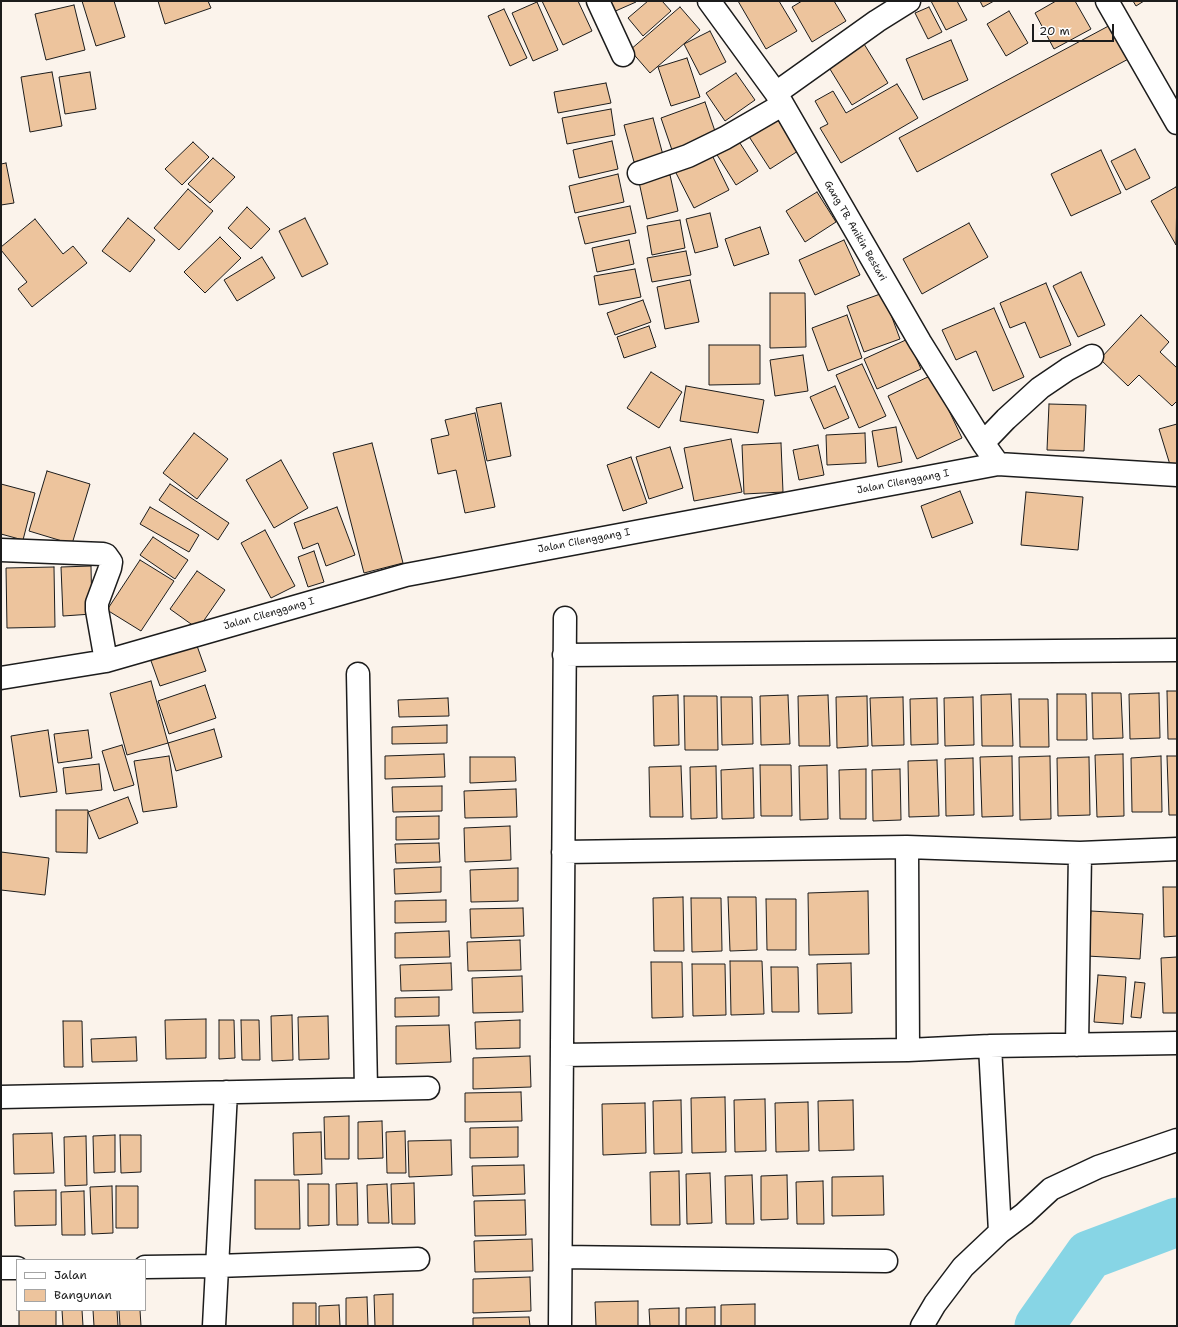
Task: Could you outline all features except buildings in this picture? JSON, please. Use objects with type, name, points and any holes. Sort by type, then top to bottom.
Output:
[{"type":"street","points":[[598,1],[623,55]]},
{"type":"street","name":"Gang TB. Anikin Bestari","points":[[709,1],[778,99],[920,342],[983,443],[998,464]]},
{"type":"street","points":[[639,173],[688,156],[725,138],[778,99],[877,21],[909,1]]},
{"type":"street","points":[[1107,1],[1177,123]]},
{"type":"street","points":[[983,443],[1006,419],[1040,388],[1068,369],[1092,356]]},
{"type":"street","name":"Jalan Cilenggang I","points":[[1,678],[106,661],[406,575],[998,464],[1177,475]]},
{"type":"street","points":[[1,550],[106,555],[111,562],[97,603],[97,610],[106,661]]},
{"type":"street","points":[[560,1326],[565,618]]},
{"type":"street","points":[[564,655],[1177,650]]},
{"type":"street","points":[[358,674],[366,1089]]},
{"type":"street","points":[[564,852],[907,847],[1080,853],[1177,849]]},
{"type":"street","points":[[907,847],[908,1050]]},
{"type":"street","points":[[1077,1045],[1080,853]]},
{"type":"street","points":[[562,1054],[908,1050],[990,1046],[1177,1043]]},
{"type":"street","points":[[990,1046],[1000,1232]]},
{"type":"street","points":[[1,1097],[428,1088]]},
{"type":"street","points":[[214,1326],[226,1092]]},
{"type":"street","points":[[922,1326],[935,1304],[963,1267],[1000,1232],[1024,1214],[1051,1190],[1098,1167],[1177,1140]]},
{"type":"street","points":[[560,1257],[886,1261]]},
{"type":"street","points":[[146,1267],[418,1259]]},
{"type":"street","points":[[1,1268],[16,1268]]},
{"type":"waterway","points":[[1039,1326],[1089,1255],[1177,1222]]}]
